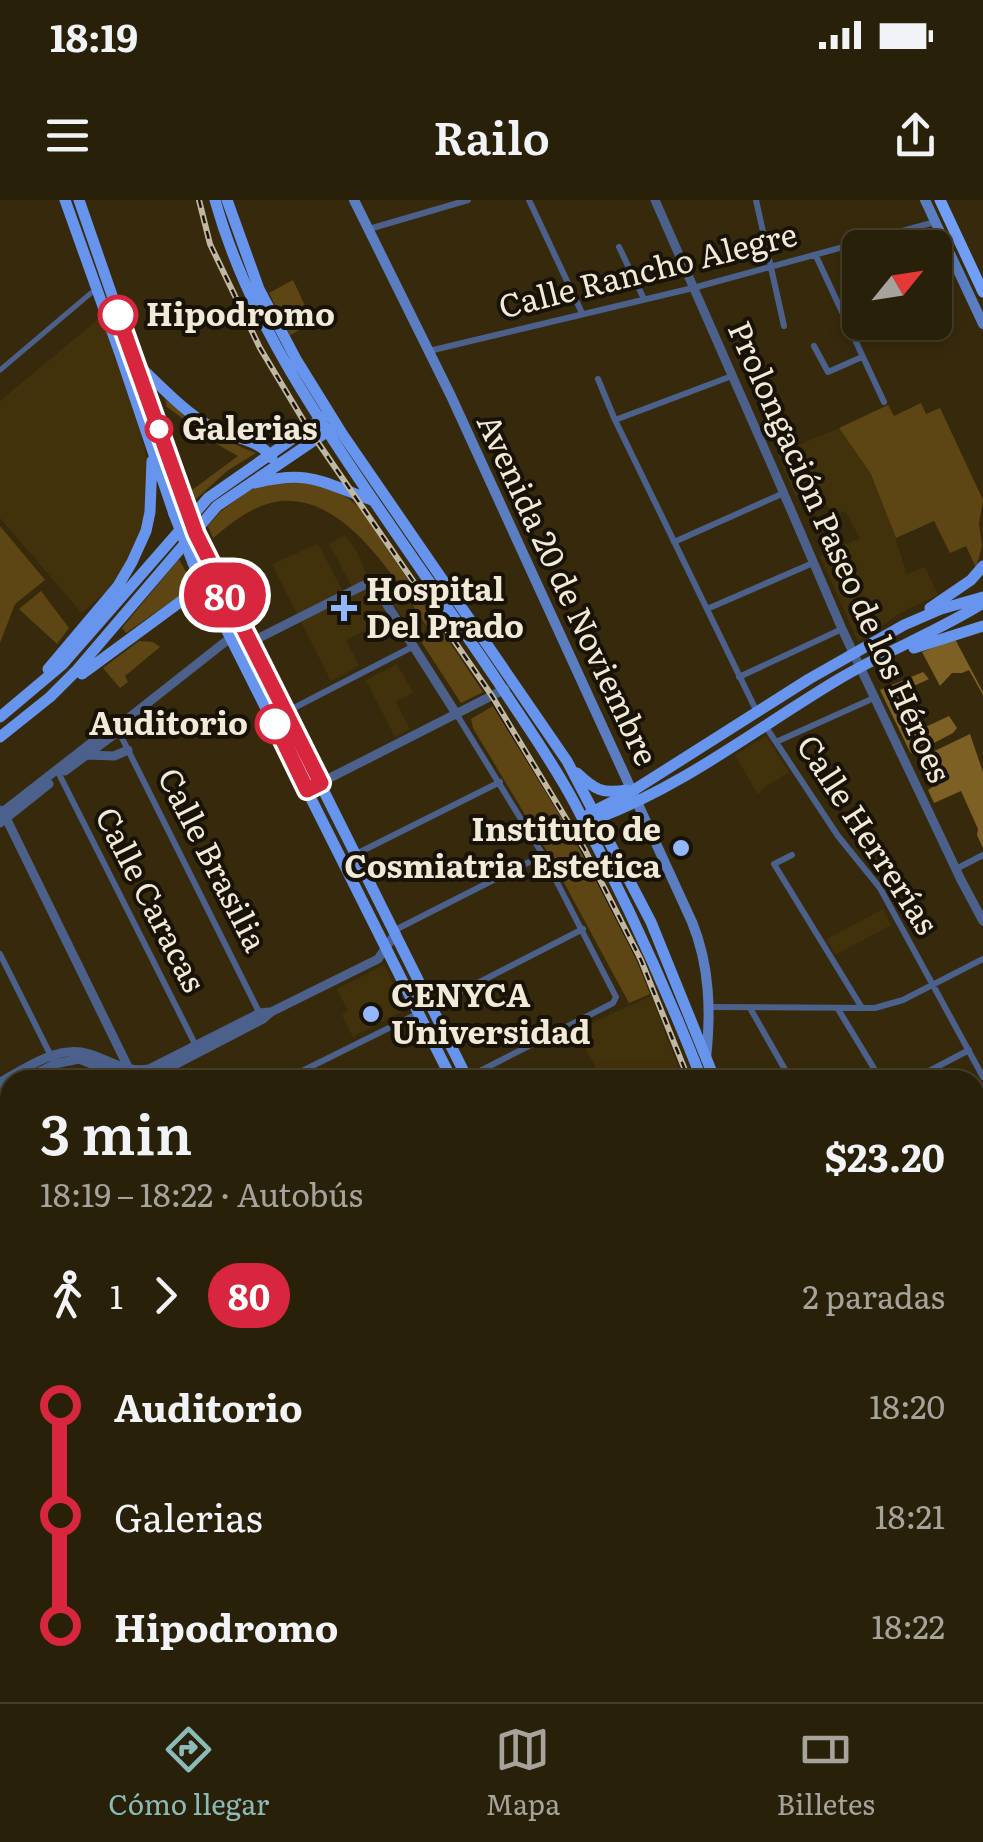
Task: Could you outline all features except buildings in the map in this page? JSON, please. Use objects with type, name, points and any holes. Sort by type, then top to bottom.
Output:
[{"type":"highway","points":[[940,200],[983,292]]},
{"type":"main road","points":[[64,200],[194,562],[418,1013],[455,1070]]},
{"type":"main road","points":[[79,200],[204,551],[432,1006],[457,1070]]},
{"type":"main road","points":[[215,200],[249,296],[282,361],[509,687],[574,802],[591,818],[650,922],[702,1070]]},
{"type":"main road","points":[[227,200],[272,316],[374,501],[509,687],[568,761],[587,782],[602,791],[634,796],[853,654],[941,608],[983,600]]},
{"type":"main road","name":"Avenida 20 de Noviembre","points":[[354,200],[429,351],[498,511],[698,936],[706,966],[708,1007],[703,1070]]},
{"type":"main road","points":[[926,200],[983,324]]},
{"type":"main road","points":[[135,362],[210,426],[263,447],[273,462],[270,470]]},
{"type":"main road","points":[[103,621],[208,498],[270,454],[328,423]]},
{"type":"main road","points":[[0,717],[63,664],[213,510],[328,423]]},
{"type":"main road","points":[[50,697],[84,664],[146,531],[152,501],[152,446]]},
{"type":"main road","points":[[246,485],[308,477],[374,501]]},
{"type":"main road","points":[[915,620],[972,580],[983,566]]},
{"type":"main road","points":[[0,737],[184,599],[199,599],[216,608]]},
{"type":"main road","points":[[591,818],[766,726],[860,668],[954,621],[983,600]]},
{"type":"main road","points":[[103,621],[119,639],[126,641]]},
{"type":"main road","points":[[882,657],[983,626]]},
{"type":"main road","points":[[568,761],[702,1070]]},
{"type":"street","points":[[368,229],[468,200]]},
{"type":"street","points":[[529,200],[582,313]]},
{"type":"street","name":"Prolongación Paseo de los Héroes","points":[[655,200],[842,630],[983,921]]},
{"type":"street","points":[[756,200],[784,326]]},
{"type":"street","name":"Calle Rancho Alegre","points":[[429,351],[693,288],[936,222]]},
{"type":"street","points":[[620,247],[644,299]]},
{"type":"street","points":[[816,256],[884,402]]},
{"type":"street","points":[[0,370],[90,294]]},
{"type":"street","points":[[814,346],[828,372],[862,357]]},
{"type":"street","points":[[616,420],[732,376]]},
{"type":"street","points":[[598,380],[758,713]]},
{"type":"street","points":[[674,542],[784,493]]},
{"type":"street","points":[[706,609],[813,563]]},
{"type":"street","points":[[127,1070],[2,815],[231,638],[249,642],[372,581],[500,782],[616,994],[616,1001],[482,1070]]},
{"type":"street","points":[[739,677],[842,630]]},
{"type":"street","points":[[285,712],[414,646]]},
{"type":"street","points":[[307,790],[509,687]]},
{"type":"street","points":[[776,742],[874,698]]},
{"type":"street","name":"Calle Herrerías","points":[[766,726],[838,836],[880,888],[979,1070]]},
{"type":"street","points":[[58,773],[87,755],[116,728]]},
{"type":"street","name":"Calle Brasilia","points":[[116,728],[265,1015]]},
{"type":"street","points":[[87,755],[114,756],[128,750]]},
{"type":"street","name":"Calle Caracas","points":[[58,773],[198,1048]]},
{"type":"street","points":[[356,854],[500,782]]},
{"type":"street","points":[[956,869],[983,854]]},
{"type":"street","points":[[149,1070],[378,959],[399,928],[543,855]]},
{"type":"street","points":[[792,855],[774,864],[862,1009]]},
{"type":"street","points":[[304,1070],[583,929]]},
{"type":"street","points":[[0,954],[53,1060]]},
{"type":"street","points":[[708,1007],[862,1009],[890,1005],[983,959]]},
{"type":"street","points":[[749,1007],[785,1070]]},
{"type":"street","points":[[837,1008],[875,1070]]},
{"type":"street","points":[[931,1070],[969,1050]]},
{"type":"street","points":[[29,1070],[78,1052],[117,1070]]},
{"type":"street","points":[[38,1070],[53,1060]]},
{"type":"shaded area","points":[[293,280],[313,323],[290,335],[269,293]]},
{"type":"shaded area","points":[[101,317],[140,429],[151,478],[147,517],[140,523],[143,527],[126,569],[82,613],[0,518],[0,401]]},
{"type":"shaded area","points":[[165,399],[209,430],[256,453],[227,471],[195,500],[192,490],[238,456],[167,407]]},
{"type":"shaded area","points":[[921,403],[926,414],[940,408],[983,500],[979,523],[982,546],[976,568],[966,546],[950,553],[934,521],[896,538],[871,474],[839,428],[888,405],[894,416]]},
{"type":"shaded area","points":[[839,428],[882,496],[907,574],[925,567],[938,595],[902,612],[858,642],[820,556],[860,538],[845,511],[833,516],[818,486],[795,496],[778,454]]},
{"type":"shaded area","points":[[288,480],[328,488],[361,510],[483,692],[461,703],[422,643],[429,630],[402,589],[368,546],[328,512],[305,503],[271,503],[244,515],[213,538],[208,526],[220,512],[252,488]]},
{"type":"shaded area","points":[[0,526],[45,580],[15,604],[0,643]]},
{"type":"shaded area","name":"Hospital Del Prado","points":[[345,535],[371,585],[391,575],[426,628],[419,641],[395,606],[387,613],[390,619],[346,640],[359,666],[331,681],[272,564],[318,544],[347,599],[356,594],[329,544]]},
{"type":"shaded area","points":[[179,559],[197,592],[182,594],[126,633],[122,628]]},
{"type":"shaded area","points":[[41,591],[69,628],[57,644],[19,609]]},
{"type":"shaded area","points":[[955,639],[983,695],[969,670],[952,673],[940,686],[922,652]]},
{"type":"shaded area","points":[[139,641],[160,647],[125,676],[128,682],[120,688],[103,668]]},
{"type":"shaded area","points":[[397,664],[413,693],[396,702],[410,729],[395,737],[366,680]]},
{"type":"shaded area","points":[[923,672],[929,679],[901,692],[919,730],[949,716],[957,728],[913,754],[880,690]]},
{"type":"shaded area","points":[[493,706],[598,883],[650,994],[629,1003],[548,853],[473,728],[471,719]]},
{"type":"shaded area","points":[[970,734],[983,772],[983,848],[961,791],[934,803],[928,790],[934,786],[920,758]]},
{"type":"shaded area","points":[[766,736],[789,772],[757,793],[735,755]]},
{"type":"shaded area","points":[[883,909],[891,925],[835,955],[827,939]]},
{"type":"shaded area","points":[[384,965],[407,1009],[353,1037],[342,1015],[348,1011],[337,989]]},
{"type":"shaded area","points":[[651,996],[679,1070],[597,1070],[576,1030]]},
{"type":"waterway","points":[[449,636],[487,693]]},
{"type":"waterway","points":[[491,700],[576,839],[636,956]]},
{"type":"railway","points":[[199,200],[210,244],[260,348],[308,428],[492,696],[585,850],[641,960],[685,1070]]},
{"type":"bus line","name":"80","points":[[118,315],[196,534],[321,783],[307,790],[275,724]]},
{"type":"place","name":"Hipodromo","points":[[118,315]]},
{"type":"place","name":"Galerias","points":[[159,429]]},
{"type":"place","name":"Hospital Del Prado","points":[[344,608]]},
{"type":"place","name":"Auditorio","points":[[275,724]]},
{"type":"place","name":"Instituto de Cosmiatria Estetica","points":[[681,848]]},
{"type":"place","name":"CENYCA Universidad","points":[[371,1014]]}]
